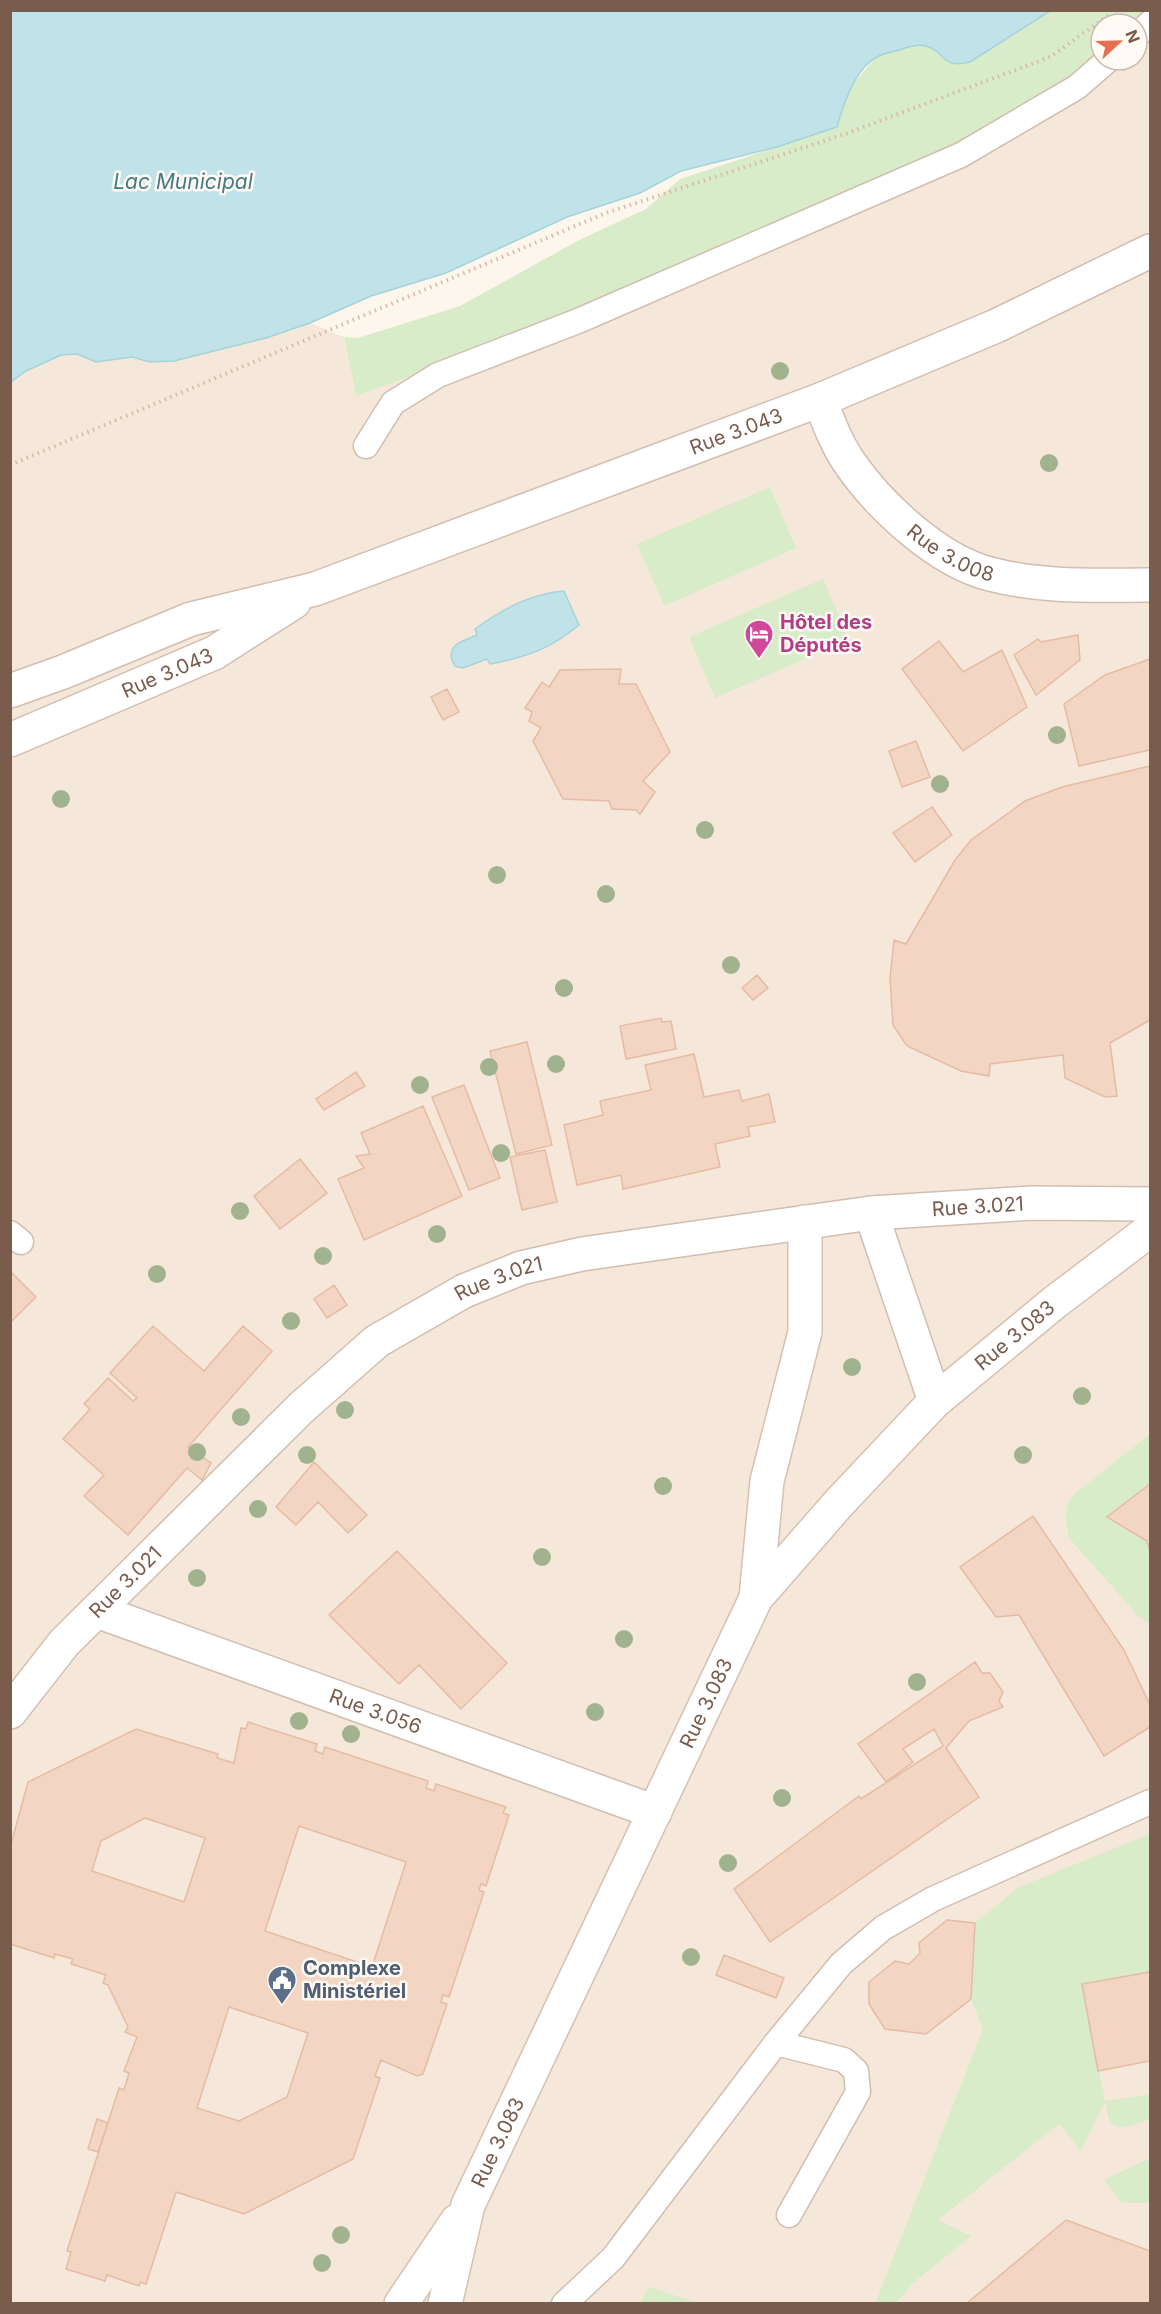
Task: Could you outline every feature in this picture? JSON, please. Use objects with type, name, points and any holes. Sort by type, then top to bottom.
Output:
[{"type":"street","name":"Rue 3.043","points":[[10,691],[63,672],[191,619],[315,589],[820,400],[996,326],[1150,251]]},
{"type":"street","name":"Rue 3.008","points":[[820,400],[831,429],[848,461],[872,491],[924,539],[953,560],[990,574],[1046,584],[1150,585]]},
{"type":"street","name":"Rue 3.043","points":[[10,740],[214,653],[315,589]]},
{"type":"street","name":"Rue 3.021","points":[[10,1712],[64,1643],[301,1408],[377,1341],[464,1291],[521,1268],[582,1254],[871,1213],[1032,1203],[1150,1204]]},
{"type":"street","points":[[871,1213],[935,1401]]},
{"type":"street","points":[[756,1598],[767,1480],[805,1332],[805,1222]]},
{"type":"street","name":"Rue 3.083","points":[[445,2304],[468,2205],[756,1598],[838,1504],[935,1401],[1055,1302],[1150,1230]]},
{"type":"street","name":"Rue 3.056","points":[[97,1611],[655,1812]]},
{"type":"street","points":[[401,2304],[468,2205]]},
{"type":"lane","points":[[366,446],[393,403],[438,375],[578,321],[961,155],[1077,87],[1094,72]]},
{"type":"lane","points":[[564,2304],[613,2258],[776,2043],[841,1964],[883,1928],[933,1899],[1150,1802]]},
{"type":"lane","points":[[776,2043],[844,2060],[856,2072],[858,2092],[789,2215]]},
{"type":"path","points":[[10,465],[606,213],[845,134],[1050,57],[1116,10]]},
{"type":"shaded area","points":[[1150,11],[1150,2303],[11,2303],[10,382],[26,371],[61,355],[77,354],[97,362],[132,357],[150,362],[174,361],[265,338],[310,323],[344,337],[356,396],[572,319],[963,141],[1073,73],[1089,60],[1089,72],[1149,72],[1149,12],[1145,12]]},
{"type":"green space","points":[[1050,11],[1146,11],[1089,12],[1089,60],[1074,73],[963,141],[572,319],[356,396],[344,337],[358,338],[460,306],[579,240],[646,209],[680,179],[837,127],[845,100],[855,82],[876,57],[914,45],[928,46],[948,62],[971,62]]},
{"type":"green space","points":[[770,487],[796,548],[664,606],[637,544]]},
{"type":"green space","points":[[823,579],[849,640],[715,698],[689,637]]},
{"type":"green space","points":[[1150,1434],[1150,1624],[1138,1616],[1069,1538],[1066,1516],[1072,1496]]},
{"type":"green space","points":[[1150,1834],[1150,1972],[1082,1985],[1105,2101],[1150,2094],[1150,2119],[1118,2127],[1110,2121],[1105,2102],[1081,2151],[1059,2124],[938,2220],[971,2236],[912,2284],[896,2303],[875,2304],[983,2029],[971,1999],[975,1923],[1019,1887]]},
{"type":"green space","points":[[1150,2158],[1150,2203],[1122,2203],[1104,2180]]},
{"type":"green space","points":[[649,2287],[698,2303],[640,2303]]},
{"type":"water","name":"Lac Municipal","points":[[11,10],[1050,11],[970,62],[960,64],[948,62],[938,52],[922,45],[880,56],[869,62],[856,78],[846,98],[837,127],[777,147],[681,171],[640,193],[567,217],[446,273],[371,296],[310,323],[266,338],[174,361],[150,362],[132,357],[96,362],[77,354],[61,355],[26,371],[11,382]]},
{"type":"water","points":[[564,591],[579,625],[558,640],[538,651],[515,658],[490,664],[487,659],[463,668],[455,666],[452,649],[460,642],[477,635],[475,629],[485,622],[528,599]]},
{"type":"building","points":[[1078,635],[1080,660],[1036,695],[1014,655],[1038,639],[1041,642]]},
{"type":"building","points":[[939,641],[963,672],[1002,650],[1027,707],[963,751],[902,669]]},
{"type":"building","points":[[1150,659],[1150,750],[1079,766],[1064,704],[1105,675]]},
{"type":"building","points":[[621,669],[619,684],[636,684],[670,752],[643,781],[655,792],[640,814],[636,810],[612,809],[609,801],[563,799],[533,741],[541,728],[529,721],[532,712],[525,708],[542,682],[549,687],[560,670]]},
{"type":"building","points":[[447,689],[459,712],[443,720],[431,697]]},
{"type":"building","points":[[916,741],[930,777],[902,787],[889,751]]},
{"type":"building","points":[[1150,766],[1150,1020],[1110,1043],[1117,1096],[1105,1097],[1065,1078],[1063,1055],[990,1064],[989,1076],[961,1071],[907,1046],[893,1025],[890,978],[894,940],[906,944],[955,860],[971,840],[1025,801],[1062,787]]},
{"type":"building","points":[[932,807],[952,835],[915,862],[893,833]]},
{"type":"building","points":[[757,975],[768,988],[753,1000],[742,988]]},
{"type":"building","points":[[661,1018],[662,1022],[671,1021],[676,1049],[626,1059],[620,1026]]},
{"type":"building","points":[[527,1042],[552,1145],[516,1154],[490,1051]]},
{"type":"building","points":[[694,1054],[704,1097],[739,1090],[742,1101],[769,1094],[775,1122],[748,1127],[750,1136],[715,1144],[720,1167],[623,1189],[621,1175],[577,1185],[564,1125],[603,1115],[600,1101],[651,1090],[645,1065]]},
{"type":"building","points":[[356,1072],[365,1086],[324,1110],[316,1099]]},
{"type":"building","points":[[464,1085],[500,1178],[469,1190],[432,1097]]},
{"type":"building","points":[[423,1106],[462,1196],[364,1240],[338,1179],[364,1168],[356,1156],[370,1154],[361,1133]]},
{"type":"building","points":[[545,1150],[557,1202],[522,1210],[510,1157]]},
{"type":"building","points":[[300,1159],[327,1193],[280,1229],[254,1196]]},
{"type":"building","points":[[10,1271],[36,1297],[10,1323]]},
{"type":"building","points":[[334,1285],[347,1305],[327,1318],[314,1299]]},
{"type":"building","points":[[153,1326],[204,1371],[243,1326],[272,1351],[188,1447],[211,1463],[202,1480],[187,1468],[128,1535],[84,1496],[104,1475],[63,1439],[90,1409],[84,1404],[108,1378],[133,1401],[137,1398],[110,1373]]},
{"type":"building","points":[[314,1462],[367,1515],[348,1533],[318,1502],[296,1525],[276,1507]]},
{"type":"building","points":[[1150,1484],[1150,1552],[1147,1541],[1107,1517]]},
{"type":"building","points":[[1033,1516],[1124,1650],[1150,1705],[1150,1727],[1104,1756],[1019,1615],[996,1617],[960,1567]]},
{"type":"building","points":[[397,1551],[507,1663],[461,1709],[419,1665],[399,1684],[329,1615]]},
{"type":"building","points":[[975,1662],[982,1673],[990,1673],[1003,1692],[999,1701],[1003,1707],[969,1721],[946,1748],[979,1797],[770,1942],[734,1889],[859,1796],[861,1799],[943,1746],[934,1729],[903,1749],[913,1762],[886,1782],[858,1744]]},
{"type":"building","name":"Complexe Ministériel","points":[[248,1722],[317,1744],[315,1751],[323,1754],[325,1747],[428,1781],[426,1788],[434,1791],[436,1784],[506,1807],[503,1813],[509,1815],[486,1886],[481,1884],[479,1890],[484,1892],[449,1997],[443,1995],[441,2002],[447,2004],[423,2074],[417,2076],[381,2060],[375,2076],[380,2078],[353,2159],[244,2214],[176,2192],[146,2284],[140,2282],[139,2286],[107,2275],[105,2281],[66,2269],[71,2252],[67,2251],[119,2088],[124,2090],[129,2073],[124,2071],[137,2037],[125,2032],[128,2027],[108,1985],[103,1983],[106,1975],[71,1964],[73,1959],[55,1954],[54,1958],[10,1944],[10,1848],[28,1782],[136,1729],[218,1754],[217,1758],[234,1763],[241,1728],[246,1729]],"holes":[[[145,1818],[205,1838],[184,1902],[92,1871],[101,1841]],[[299,1826],[406,1862],[372,1967],[265,1931]],[[229,2007],[308,2033],[287,2097],[239,2121],[197,2108]]]},
{"type":"building","points":[[947,1920],[975,1923],[971,1999],[926,2034],[885,2029],[869,2004],[869,1982],[895,1961],[909,1964],[920,1953],[919,1943]]},
{"type":"building","points":[[724,1955],[784,1978],[776,1998],[716,1975]]},
{"type":"building","points":[[1150,1972],[1150,2061],[1098,2071],[1082,1984]]},
{"type":"building","points":[[97,2119],[108,2123],[98,2152],[88,2149]]},
{"type":"building","points":[[1066,2220],[1150,2251],[1150,2304],[966,2304]]},
{"type":"place","name":"Hôtel des Députés","points":[[759,660]]},
{"type":"place","name":"Complexe Ministériel","points":[[282,2006]]}]
